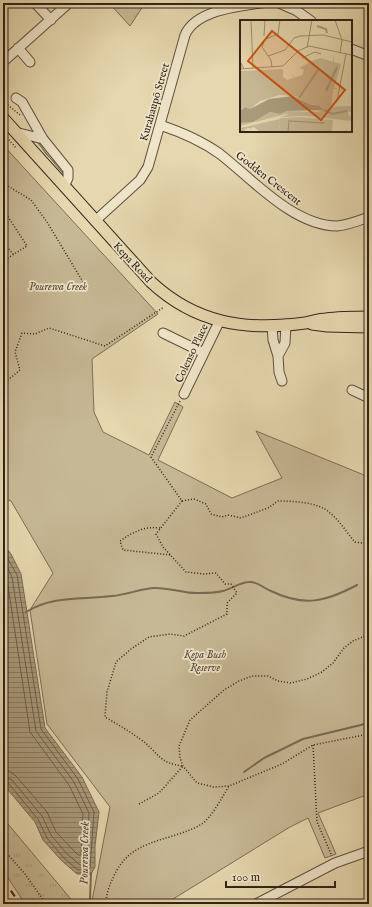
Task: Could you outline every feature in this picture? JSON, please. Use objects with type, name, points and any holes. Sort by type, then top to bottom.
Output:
[{"type":"main road","name":"Kepa Road","points":[[3,118],[64,187],[158,288],[188,309],[218,322],[233,325],[306,323],[327,326],[369,327]]},
{"type":"main road","name":"Kepa Road","points":[[306,323],[326,318],[369,317]]},
{"type":"street","points":[[35,3],[51,20]]},
{"type":"street","points":[[3,62],[69,3]]},
{"type":"street","name":"Kurahaupō Street","points":[[95,221],[143,176],[151,160],[185,35],[190,27],[202,17],[245,4],[261,3]]},
{"type":"street","points":[[279,3],[297,11],[310,20]]},
{"type":"street","points":[[290,3],[297,11]]},
{"type":"street","points":[[18,48],[30,62]]},
{"type":"street","points":[[352,49],[369,56]]},
{"type":"street","points":[[16,98],[22,102],[43,139],[68,170],[68,178],[64,187]]},
{"type":"street","name":"Godden Crescent","points":[[160,125],[178,131],[209,147],[299,216],[320,223],[337,226],[347,225],[369,218]]},
{"type":"street","points":[[15,132],[43,139]]},
{"type":"street","name":"Colenso Place","points":[[184,394],[218,322]]},
{"type":"street","points":[[278,356],[285,343],[286,324]]},
{"type":"street","points":[[272,325],[273,340],[278,356],[279,372],[282,380]]},
{"type":"street","points":[[163,333],[204,353]]},
{"type":"street","points":[[256,904],[335,863],[369,851]]},
{"type":"path","points":[[3,101],[22,118]]},
{"type":"path","points":[[3,183],[31,200],[47,222],[83,282]]},
{"type":"path","points":[[3,209],[27,246],[3,261]]},
{"type":"path","points":[[3,242],[13,254]]},
{"type":"path","points":[[3,384],[20,370],[15,352],[22,333],[35,334],[49,328],[106,346],[164,306]]},
{"type":"path","points":[[182,501],[151,457],[184,394]]},
{"type":"path","points":[[183,766],[170,764],[160,758],[142,740],[105,717],[107,692],[116,662],[131,649],[149,637],[170,634],[184,636],[227,614],[227,602],[237,593],[231,584],[225,584],[216,573],[204,574],[186,572],[163,547],[156,534],[182,501],[194,499],[206,504],[211,514],[222,518],[228,515],[241,518],[268,508],[278,501],[290,501],[323,508],[330,512],[355,542],[369,544]]},
{"type":"path","points":[[160,528],[148,527],[133,532],[120,541],[123,550],[172,556]]},
{"type":"path","points":[[369,640],[365,636],[353,641],[344,648],[333,663],[322,672],[307,679],[291,683],[278,681],[268,676],[252,676],[239,681],[224,690],[190,720],[179,746],[180,758],[183,766],[197,783],[214,787],[229,786],[282,764],[312,745],[369,734]]},
{"type":"path","points":[[312,745],[316,822],[332,857]]},
{"type":"path","points":[[139,804],[159,793],[183,766]]},
{"type":"path","points":[[106,904],[106,897],[117,869],[128,854],[152,842],[203,823],[229,786]]},
{"type":"path","points":[[3,849],[25,874],[46,904]]},
{"type":"green space","points":[[109,3],[145,3],[130,26]]},
{"type":"green space","name":"Kepa Bush Reserve","points":[[3,145],[158,314],[92,359],[94,412],[103,432],[149,455],[175,402],[183,407],[158,460],[232,498],[282,478],[256,431],[369,477],[369,794],[318,813],[336,854],[325,858],[308,818],[290,827],[165,904],[93,904],[92,901],[110,807],[47,724],[30,610],[53,573],[11,501],[3,498]]},
{"type":"green space","points":[[50,158],[66,172],[64,175]]},
{"type":"green space","points":[[3,818],[75,904],[25,904],[3,870]]},
{"type":"water","points":[[3,544],[11,554],[21,574],[45,728],[82,777],[99,812],[95,846],[95,867],[91,874],[77,874],[61,860],[43,840],[35,822],[3,784]]},
{"type":"waterway","points":[[26,612],[47,603],[57,601],[117,595],[153,588],[165,588],[193,593],[211,593],[230,589],[242,583],[252,582],[283,596],[304,601],[324,599],[357,585]]},
{"type":"waterway","points":[[244,772],[264,758],[303,739],[369,723]]},
{"type":"waterway","name":"Pourewa Creek","points":[[91,873],[90,899],[92,904]]},
{"type":"railway","points":[[3,879],[20,904]]}]
